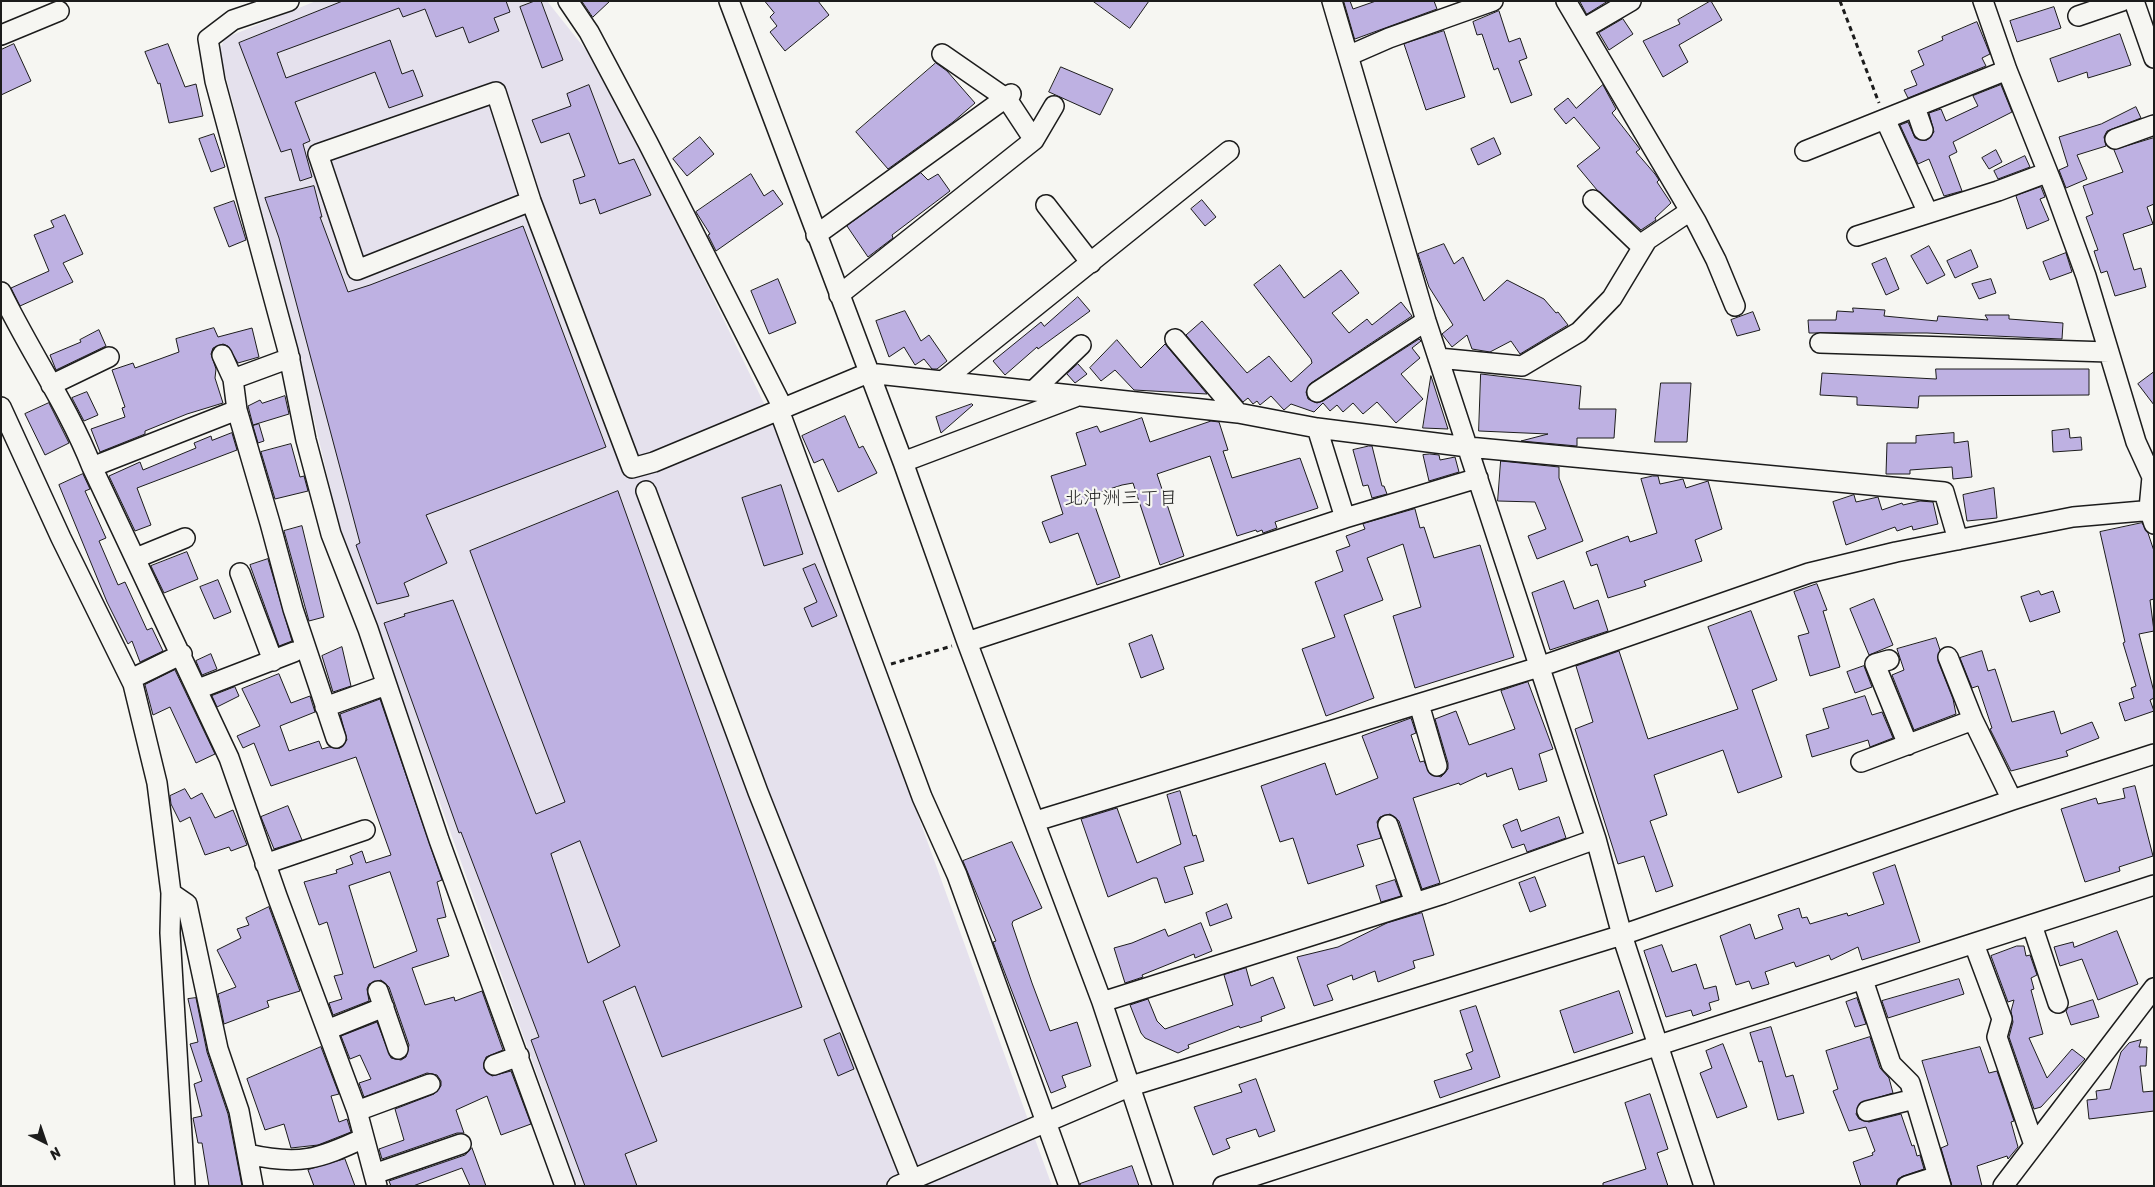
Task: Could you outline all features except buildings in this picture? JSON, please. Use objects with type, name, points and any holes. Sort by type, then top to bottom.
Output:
[{"type":"street","points":[[289,1],[233,20],[208,39],[216,81],[290,358],[306,440],[331,534],[386,685],[439,840],[565,1186]]},
{"type":"street","points":[[568,1],[589,32],[648,143],[781,409],[922,797],[957,875],[1069,1186]]},
{"type":"street","points":[[729,1],[903,462],[967,642],[1036,821],[1102,1002],[1163,1186]]},
{"type":"street","points":[[1332,1],[1350,55],[1426,321],[1596,839],[1622,935],[1704,1186]]},
{"type":"street","points":[[1350,55],[1455,7],[1492,1]]},
{"type":"street","points":[[1566,1],[1690,211],[1716,260],[1735,306]]},
{"type":"street","points":[[1583,29],[1631,1]]},
{"type":"street","points":[[1036,821],[1539,667],[1809,573],[2073,517],[2152,514],[2152,477],[2148,451],[2108,352],[2086,276],[2054,188],[2046,173],[2007,70],[1983,1]]},
{"type":"street","points":[[2078,16],[2122,1]]},
{"type":"street","points":[[2134,1],[2154,58]]},
{"type":"street","points":[[1,35],[59,10]]},
{"type":"street","points":[[942,54],[1009,96],[1034,140]]},
{"type":"street","points":[[1805,151],[2007,70]]},
{"type":"street","points":[[531,201],[357,270],[318,154],[496,92],[531,201],[632,468],[654,462],[868,372],[1238,414],[1317,428],[1468,447],[1944,492],[1958,540]]},
{"type":"street","points":[[816,235],[1009,96]]},
{"type":"street","points":[[839,295],[1034,140],[1054,106]]},
{"type":"street","points":[[1915,106],[1923,130]]},
{"type":"street","points":[[1885,118],[1928,213]]},
{"type":"street","points":[[2115,139],[2154,125]]},
{"type":"street","points":[[944,380],[1230,151]]},
{"type":"street","points":[[1857,236],[1998,192],[2046,173]]},
{"type":"street","points":[[1593,200],[1642,247]]},
{"type":"street","points":[[1046,205],[1092,263]]},
{"type":"street","points":[[1438,358],[1522,366],[1579,332],[1612,298],[1647,240],[1690,211]]},
{"type":"street","points":[[1,292],[20,331],[78,431],[92,467],[182,654],[229,758],[265,864],[357,1111],[376,1183],[461,1144]]},
{"type":"street","points":[[1316,392],[1426,321]]},
{"type":"street","points":[[1175,339],[1238,414]]},
{"type":"street","points":[[1820,343],[2108,352]]},
{"type":"street","points":[[1033,391],[1081,345]]},
{"type":"street","points":[[222,355],[233,379],[236,410],[270,523],[293,609],[336,738]]},
{"type":"street","points":[[51,385],[109,357]]},
{"type":"street","points":[[233,379],[290,358]]},
{"type":"street","points":[[903,462],[1076,397]]},
{"type":"street","points":[[1,407],[131,679],[157,783],[171,893],[170,933],[185,1186]]},
{"type":"street","points":[[92,467],[236,410]]},
{"type":"street","points":[[1317,428],[1345,518]]},
{"type":"street","points":[[967,642],[1345,518],[1478,478]]},
{"type":"street","points":[[646,491],[904,1183],[1045,1121],[1131,1086],[1622,935],[2012,800],[2154,754]]},
{"type":"street","points":[[136,558],[185,538]]},
{"type":"street","points":[[240,573],[258,598],[273,661]]},
{"type":"street","points":[[198,690],[294,652]]},
{"type":"street","points":[[131,679],[182,654]]},
{"type":"street","points":[[1948,656],[1973,720],[2012,800]]},
{"type":"street","points":[[1889,660],[1875,664],[1908,744]]},
{"type":"street","points":[[325,707],[386,685]]},
{"type":"street","points":[[1419,704],[1437,766]]},
{"type":"street","points":[[1861,762],[1973,720]]},
{"type":"street","points":[[1388,825],[1415,903]]},
{"type":"street","points":[[265,864],[365,830]]},
{"type":"street","points":[[1102,1002],[1415,903],[1596,839]]},
{"type":"street","points":[[1224,1186],[2154,885]]},
{"type":"street","points":[[171,893],[187,904],[218,1049],[240,1111],[253,1186]]},
{"type":"street","points":[[2032,925],[2058,1004]]},
{"type":"street","points":[[1974,944],[2002,1019],[1996,1037],[2034,1145]]},
{"type":"street","points":[[1863,980],[1891,1064],[1910,1083],[1939,1181],[1907,1186]]},
{"type":"street","points":[[2002,1186],[2154,988]]},
{"type":"street","points":[[326,1030],[381,999],[398,1049]]},
{"type":"street","points":[[494,1065],[519,1056]]},
{"type":"street","points":[[357,1111],[430,1084]]},
{"type":"street","points":[[1867,1111],[1914,1099]]},
{"type":"street","points":[[248,1154],[266,1158],[308,1160],[325,1156],[364,1138]]},
{"type":"path","points":[[1840,1],[1885,118]]},
{"type":"path","points":[[875,669],[967,642]]},
{"type":"shaded area","points":[[316,1],[547,1],[586,50],[656,179],[784,445],[1052,1186],[577,1186],[362,585],[342,538],[287,305],[219,51],[225,38]]},
{"type":"district","name":"北沖洲三丁目","points":[[1121,499]]}]
